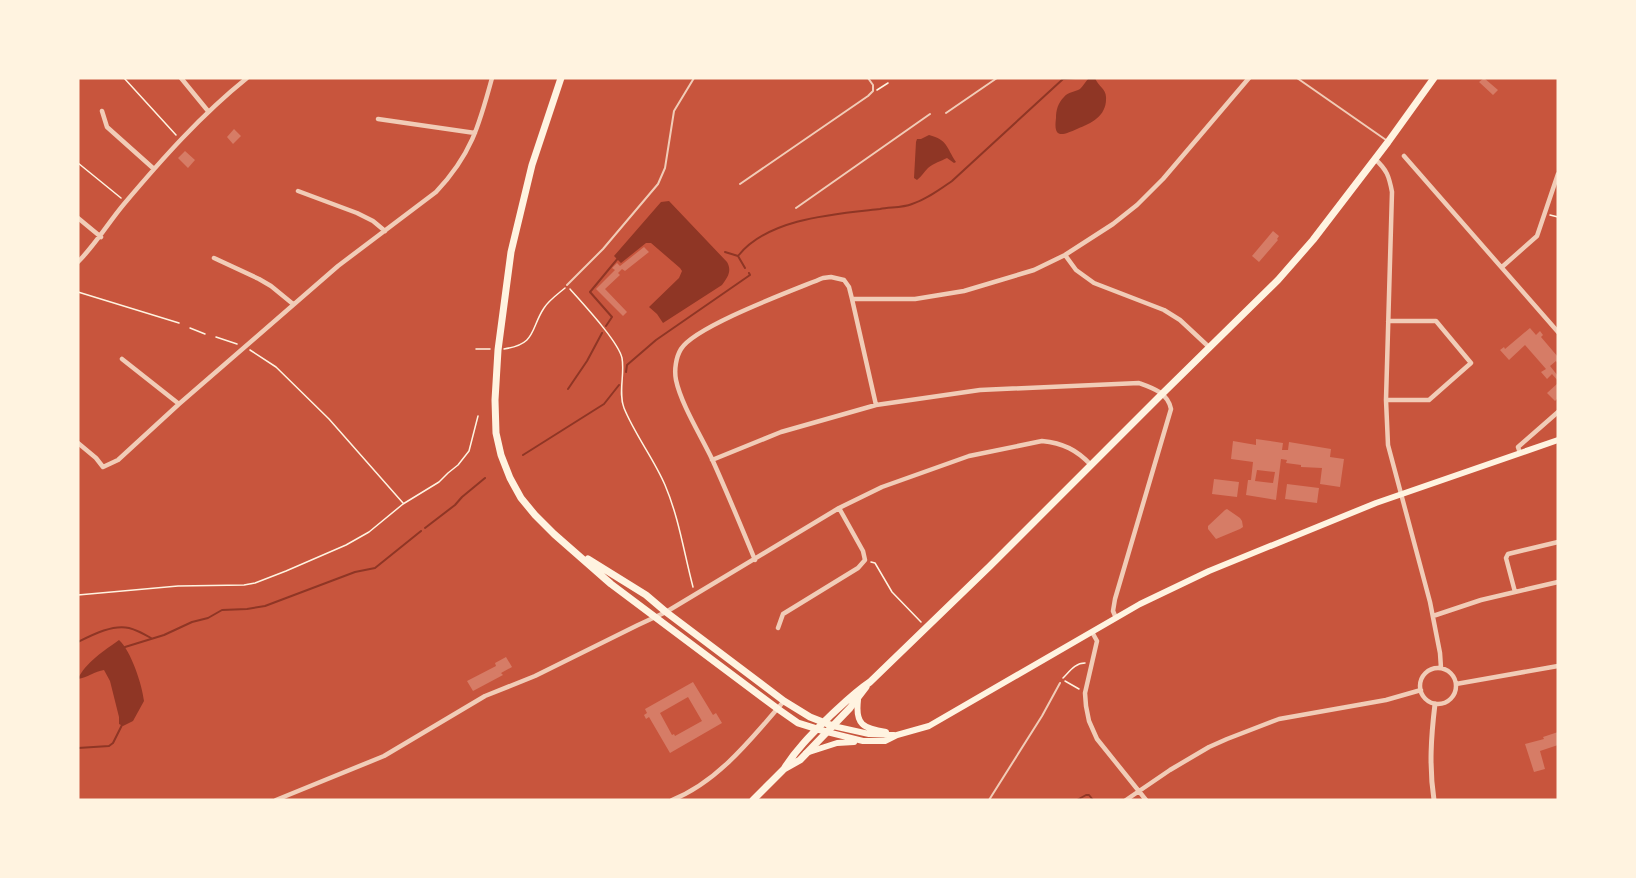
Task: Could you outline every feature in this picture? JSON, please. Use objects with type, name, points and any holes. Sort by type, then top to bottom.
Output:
[{"type":"main road","points":[[561,78],[532,165],[511,252],[498,350],[495,399],[496,433],[510,478],[535,515],[611,584],[778,709],[798,723],[863,741]]},
{"type":"main road","points":[[784,770],[793,755],[824,722],[870,682],[990,566],[1263,296],[1298,258],[1389,142],[1434,78]]},
{"type":"main road","points":[[806,753],[837,743],[885,741],[896,735],[928,726],[1140,604],[1209,571],[1333,519],[1558,440]]},
{"type":"main road","points":[[573,550],[646,596],[784,701],[810,717],[833,726],[869,735],[896,735]]},
{"type":"main road","points":[[753,800],[784,770],[800,760],[858,700],[870,682]]},
{"type":"main road","points":[[858,700],[857,716],[863,725],[896,735]]},
{"type":"street","points":[[181,78],[208,111]]},
{"type":"street","points":[[78,262],[101,237],[154,169],[208,111],[247,78]]},
{"type":"street","points":[[78,443],[96,458],[103,468],[118,460],[292,304],[436,192],[461,163],[476,133],[492,78]]},
{"type":"street","points":[[852,299],[915,299],[964,291],[1034,270],[1065,255],[1113,224],[1137,205],[1163,179],[1250,78]]},
{"type":"street","points":[[102,111],[107,126],[154,169]]},
{"type":"street","points":[[378,119],[476,133]]},
{"type":"street","points":[[1404,156],[1558,332]]},
{"type":"street","points":[[1375,159],[1388,174],[1392,192],[1386,400],[1388,445],[1433,616],[1441,668]]},
{"type":"street","points":[[1502,267],[1538,236],[1558,174]]},
{"type":"street","points":[[298,191],[357,213],[373,221],[385,231]]},
{"type":"street","points":[[78,219],[101,237]]},
{"type":"street","points":[[1065,255],[1076,270],[1094,283],[1164,310],[1179,320],[1210,348]]},
{"type":"street","points":[[214,258],[272,286],[292,304]]},
{"type":"street","points":[[755,560],[680,392],[675,377],[676,362],[681,348],[692,337],[720,321],[823,278],[844,280],[849,287],[876,405]]},
{"type":"street","points":[[1386,400],[1429,400],[1471,363],[1436,321],[1388,321]]},
{"type":"street","points":[[122,359],[179,404]]},
{"type":"street","points":[[712,460],[781,432],[876,405],[980,390],[1139,383],[1158,390],[1170,404],[1171,409],[1114,599],[1113,611],[1116,618]]},
{"type":"street","points":[[1520,453],[1518,447],[1558,412]]},
{"type":"street","points":[[276,800],[384,756],[485,696],[534,676],[666,612],[839,508],[882,487],[969,456],[1032,442],[1064,444],[1091,465]]},
{"type":"street","points":[[778,628],[783,614],[858,568],[865,560],[863,550],[839,508]]},
{"type":"street","points":[[1515,592],[1506,558],[1508,554],[1558,542]]},
{"type":"street","points":[[1433,616],[1480,600],[1558,582]]},
{"type":"street","points":[[1092,632],[1097,641],[1085,693],[1089,721],[1097,739],[1146,800]]},
{"type":"street","points":[[1456,684],[1558,666]]},
{"type":"street","points":[[1441,668],[1451,673],[1456,684],[1452,698],[1448,702],[1435,704],[1425,699],[1420,684],[1424,675],[1429,671],[1441,668]]},
{"type":"street","points":[[1126,800],[1216,743],[1279,719],[1386,700],[1421,690]]},
{"type":"street","points":[[672,800],[683,796],[719,771],[784,701]]},
{"type":"street","points":[[1434,800],[1430,765],[1435,704]]},
{"type":"lane","points":[[567,285],[603,249],[658,184],[664,168],[674,111],[694,78]]},
{"type":"lane","points":[[740,184],[868,96],[873,91],[873,85],[868,78]]},
{"type":"lane","points":[[946,113],[997,78]]},
{"type":"lane","points":[[1297,78],[1389,142]]},
{"type":"lane","points":[[796,207],[930,114]]},
{"type":"lane","points":[[989,800],[1060,683]]},
{"type":"path","points":[[124,78],[181,140]]},
{"type":"path","points":[[873,91],[888,83]]},
{"type":"path","points":[[78,163],[126,202]]},
{"type":"path","points":[[1545,213],[1558,217]]},
{"type":"path","points":[[476,349],[511,348],[529,339],[544,306],[567,285],[615,343],[621,356],[623,406],[666,488],[676,515],[695,595]]},
{"type":"path","points":[[78,292],[179,323]]},
{"type":"path","points":[[190,328],[205,334]]},
{"type":"path","points":[[216,337],[245,347],[276,367],[329,419],[403,504]]},
{"type":"path","points":[[78,595],[178,586],[230,586],[255,583],[316,559],[369,532],[403,504],[440,482],[469,451],[478,416]]},
{"type":"path","points":[[865,560],[875,563],[892,592],[921,622]]},
{"type":"path","points":[[1085,693],[1062,680],[1074,666],[1082,662],[1092,664]]},
{"type":"shaded area","points":[[1089,78],[1095,78],[1105,92],[1104,109],[1098,118],[1088,124],[1067,133],[1058,133],[1055,125],[1060,102],[1067,94],[1080,89]]},
{"type":"shaded area","points":[[929,135],[943,142],[956,162],[947,158],[938,162],[928,168],[917,180],[914,178],[916,142],[917,139]]},
{"type":"shaded area","points":[[669,201],[727,262],[729,271],[722,285],[663,323],[649,307],[679,278],[682,271],[680,268],[651,243],[646,243],[621,263],[614,256],[661,202]]},
{"type":"shaded area","points":[[119,640],[128,652],[135,668],[144,701],[133,721],[123,726],[119,724],[110,681],[104,670],[78,679],[90,662]]},
{"type":"building","points":[[1484,78],[1498,90],[1493,95],[1479,82]]},
{"type":"building","points":[[234,129],[241,136],[233,144],[227,137]]},
{"type":"building","points":[[185,151],[195,160],[188,168],[178,158]]},
{"type":"building","points":[[1273,231],[1279,236],[1278,240],[1259,262],[1252,256]]},
{"type":"building","points":[[644,247],[649,252],[625,271],[622,269],[618,273],[620,275],[605,289],[627,312],[623,316],[596,289],[615,270],[612,268],[617,263],[620,266]]},
{"type":"building","points":[[1530,328],[1536,335],[1540,331],[1543,335],[1541,337],[1558,357],[1558,364],[1556,361],[1550,366],[1558,376],[1558,381],[1552,374],[1547,379],[1541,372],[1546,369],[1525,345],[1509,360],[1500,350],[1504,347],[1505,349]]},
{"type":"building","points":[[1558,383],[1558,398],[1555,401],[1547,393]]},
{"type":"building","points":[[1256,439],[1283,443],[1282,450],[1288,450],[1289,442],[1331,449],[1330,457],[1344,459],[1340,487],[1320,484],[1322,468],[1301,467],[1301,465],[1286,463],[1287,460],[1281,459],[1276,500],[1246,495],[1253,462],[1231,459],[1233,441],[1256,445]],"holes":[[[1257,470],[1275,472],[1273,483],[1255,481]]]},
{"type":"building","points":[[1214,479],[1239,482],[1237,497],[1212,494]]},
{"type":"building","points":[[1287,484],[1319,488],[1317,503],[1285,499]]},
{"type":"building","points":[[1227,509],[1240,518],[1243,527],[1216,539],[1208,526]]},
{"type":"building","points":[[506,657],[512,667],[501,673],[503,675],[473,691],[467,681],[496,666],[495,663]]},
{"type":"building","points":[[693,682],[713,715],[716,713],[722,723],[670,753],[649,717],[646,719],[645,709]],"holes":[[[688,697],[702,721],[675,736],[672,735],[660,713]]]},
{"type":"building","points":[[1558,732],[1558,745],[1540,751],[1545,769],[1534,772],[1525,744]]},
{"type":"waterway","points":[[745,268],[738,256],[751,243],[784,226],[823,216],[904,206],[928,197],[952,181],[1063,79],[1075,78]]},
{"type":"waterway","points":[[725,252],[738,256]]},
{"type":"waterway","points":[[606,326],[612,317],[590,292],[619,257]]},
{"type":"waterway","points":[[626,372],[627,365],[656,340],[750,275],[749,273]]},
{"type":"waterway","points":[[568,389],[602,333]]},
{"type":"waterway","points":[[523,455],[604,404],[619,385]]},
{"type":"waterway","points":[[425,528],[485,478]]},
{"type":"waterway","points":[[125,647],[164,635],[192,622],[208,618],[222,610],[265,606],[355,572],[375,568],[421,531]]},
{"type":"waterway","points":[[78,642],[103,631],[123,627],[151,638]]},
{"type":"waterway","points":[[78,748],[109,746],[113,743],[122,725]]},
{"type":"waterway","points":[[1077,800],[1086,795],[1093,800]]}]
